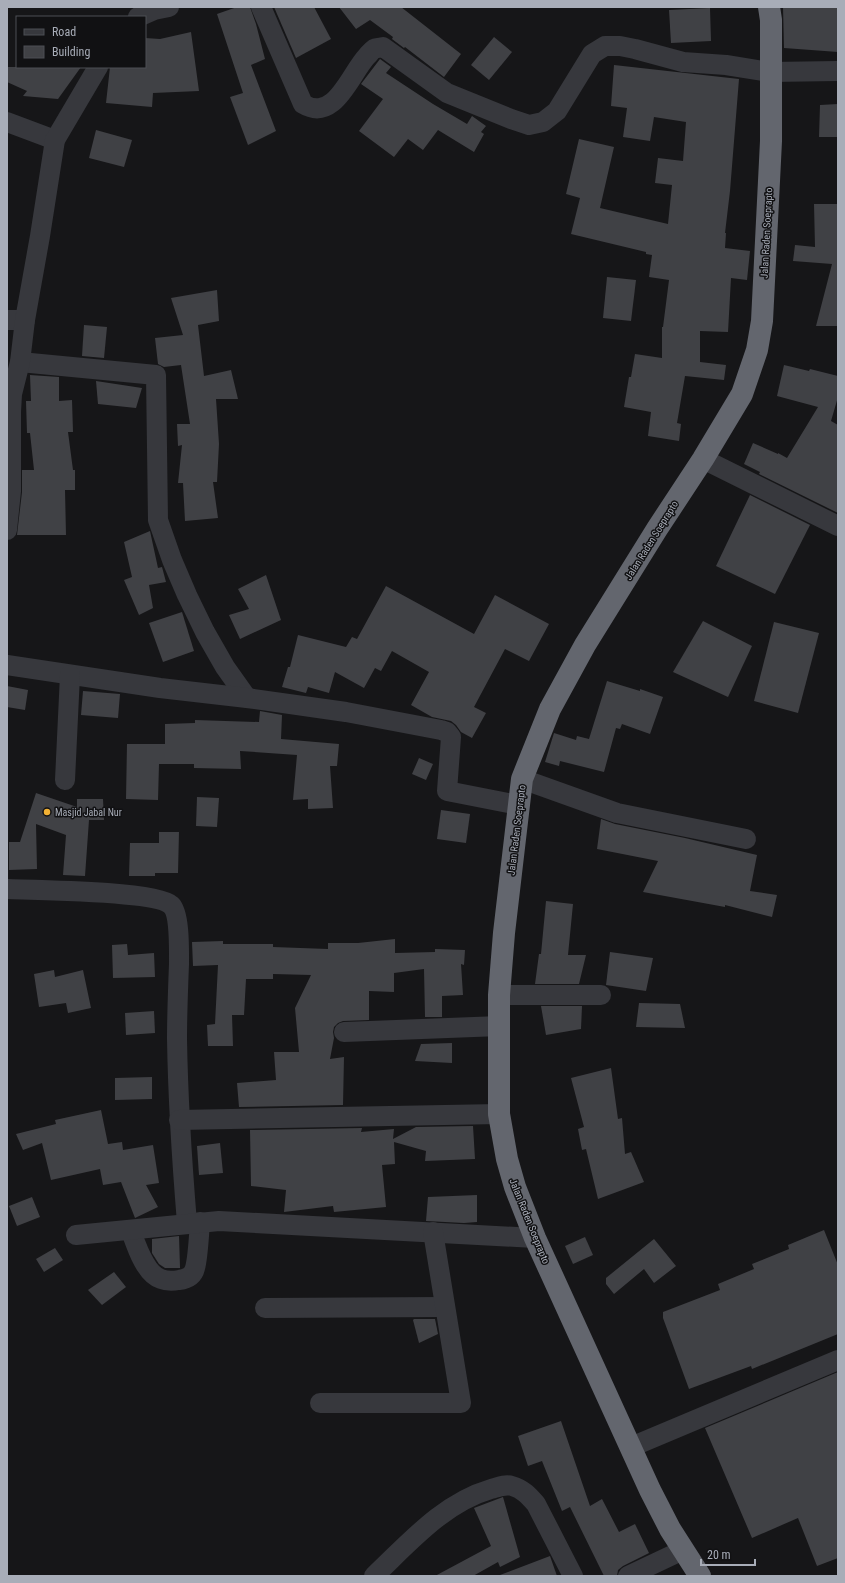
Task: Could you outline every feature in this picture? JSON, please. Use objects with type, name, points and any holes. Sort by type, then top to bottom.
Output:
[{"type":"highway","name":"Jalan Raden Soeprapto","points":[[700,1576],[683,1550],[657,1503],[535,1238],[515,1187],[506,1152],[499,1114],[499,995],[504,933],[522,779],[550,709],[585,645],[657,529],[703,459],[742,394],[749,376],[762,321],[770,156],[771,20],[769,7]]},
{"type":"street","points":[[261,7],[303,104],[310,108],[323,107],[333,103],[364,59],[373,49],[383,47],[447,93],[529,125],[543,122],[557,111],[592,54],[605,46],[620,46],[635,49],[683,62],[726,65],[770,72],[838,70]]},
{"type":"street","points":[[7,521],[10,491],[9,412],[14,381],[20,362],[16,320],[40,236],[55,140],[97,68]]},
{"type":"street","points":[[7,122],[55,140]]},
{"type":"street","points":[[20,362],[156,374],[158,520],[172,560],[202,626],[225,667],[247,698]]},
{"type":"street","points":[[703,459],[838,526]]},
{"type":"street","points":[[7,665],[160,688],[247,698],[346,712],[441,730],[448,732],[451,737],[446,791],[518,805]]},
{"type":"street","points":[[65,780],[70,675]]},
{"type":"street","points":[[522,779],[617,813],[746,839]]},
{"type":"street","points":[[7,889],[132,895],[155,898],[165,901],[173,906],[176,915],[179,953],[177,1038],[179,1120],[193,1223],[196,1267],[192,1275],[182,1280],[166,1280],[157,1278],[147,1267],[131,1231]]},
{"type":"street","points":[[499,995],[601,995]]},
{"type":"street","points":[[344,1032],[500,1026]]},
{"type":"street","points":[[179,1120],[499,1114]]},
{"type":"street","points":[[76,1235],[227,1221],[535,1238]]},
{"type":"street","points":[[320,1403],[461,1403],[432,1232]]},
{"type":"street","points":[[265,1308],[445,1307]]},
{"type":"street","points":[[631,1447],[838,1360]]},
{"type":"street","points":[[374,1576],[434,1520],[451,1508],[469,1497],[505,1485],[520,1488],[528,1494],[536,1504],[573,1576]]},
{"type":"street","points":[[628,1576],[683,1550]]},
{"type":"building","points":[[237,7],[250,7],[256,24],[265,59],[251,65],[276,131],[248,145],[230,97],[243,93],[217,14]]},
{"type":"building","points":[[274,7],[314,7],[331,39],[296,58]]},
{"type":"building","points":[[339,7],[401,7],[461,54],[444,77],[405,47],[404,48],[392,39],[393,37],[370,20],[356,29]]},
{"type":"building","points":[[783,7],[838,7],[838,52],[784,48]]},
{"type":"building","points":[[710,8],[711,41],[671,43],[669,10]]},
{"type":"building","points":[[191,32],[199,91],[153,93],[152,107],[106,103],[110,68],[146,68],[146,38],[160,39]]},
{"type":"building","points":[[494,37],[512,52],[489,80],[471,65]]},
{"type":"building","points":[[380,59],[391,67],[386,73],[433,104],[467,124],[472,116],[486,126],[481,132],[484,134],[474,152],[438,130],[423,150],[408,139],[394,157],[359,131],[383,99],[361,84]]},
{"type":"building","points":[[614,65],[739,79],[725,233],[725,248],[750,251],[747,280],[731,278],[728,332],[700,331],[700,362],[726,365],[724,380],[685,376],[677,423],[681,424],[679,441],[648,436],[651,412],[624,407],[629,377],[631,377],[635,354],[662,358],[662,327],[669,280],[649,277],[652,255],[646,254],[646,252],[571,234],[580,198],[566,194],[579,139],[614,147],[600,208],[668,224],[672,185],[655,183],[658,158],[683,161],[686,122],[654,117],[650,141],[623,137],[627,108],[611,106]]},
{"type":"building","points":[[7,67],[80,68],[58,99],[23,96],[27,91],[7,82]]},
{"type":"building","points":[[838,104],[838,137],[819,137],[820,105]]},
{"type":"building","points":[[96,130],[132,140],[124,167],[89,158]]},
{"type":"building","points":[[814,204],[838,204],[838,326],[816,326],[832,264],[793,261],[795,245],[815,247]]},
{"type":"building","points":[[607,277],[636,280],[631,321],[603,318]]},
{"type":"building","points":[[217,290],[219,321],[198,325],[204,376],[231,370],[238,399],[216,399],[219,444],[217,482],[213,482],[218,518],[185,521],[183,483],[178,483],[182,445],[178,446],[177,424],[190,424],[181,365],[164,367],[158,364],[155,338],[183,335],[171,298]]},
{"type":"building","points":[[84,325],[107,327],[104,358],[82,356]]},
{"type":"building","points":[[784,365],[809,371],[810,369],[838,376],[838,397],[831,421],[838,425],[838,513],[759,474],[760,472],[744,464],[753,443],[787,458],[818,407],[777,396]]},
{"type":"building","points":[[30,375],[59,377],[59,401],[72,400],[73,432],[68,432],[73,470],[75,470],[75,490],[65,490],[66,535],[17,535],[22,492],[22,470],[34,470],[30,433],[27,433],[26,401],[31,401]]},
{"type":"building","points":[[96,381],[142,388],[136,408],[98,404]]},
{"type":"building","points":[[750,495],[810,525],[775,594],[716,566]]},
{"type":"building","points":[[150,531],[158,568],[162,567],[166,582],[149,585],[153,608],[139,615],[124,580],[132,577],[124,542]]},
{"type":"building","points":[[266,575],[281,620],[240,639],[229,615],[249,609],[238,589]]},
{"type":"building","points":[[386,586],[474,634],[495,595],[549,624],[529,661],[505,649],[474,707],[486,713],[472,738],[461,732],[451,721],[432,717],[411,705],[429,672],[392,651],[381,671],[375,668],[364,688],[335,672],[329,693],[308,687],[306,693],[282,687],[288,667],[290,667],[298,635],[346,647],[352,637],[357,639]]},
{"type":"building","points":[[182,612],[194,651],[163,662],[149,623]]},
{"type":"building","points":[[703,621],[752,646],[728,697],[673,672]]},
{"type":"building","points":[[774,622],[819,633],[798,713],[754,701]]},
{"type":"building","points":[[607,681],[640,691],[640,689],[663,697],[650,734],[622,724],[620,729],[616,728],[604,772],[560,761],[559,766],[545,762],[554,733],[576,740],[577,736],[589,739]]},
{"type":"building","points":[[7,686],[28,690],[25,710],[7,707]]},
{"type":"building","points":[[83,691],[120,694],[118,718],[81,715]]},
{"type":"building","points":[[260,711],[282,715],[281,739],[339,744],[337,766],[330,766],[333,808],[308,809],[308,799],[293,800],[297,755],[240,751],[241,769],[194,768],[194,764],[159,764],[158,800],[126,799],[127,744],[165,744],[165,724],[195,723],[195,720],[259,722]]},
{"type":"building","points":[[419,758],[433,764],[426,780],[412,774]]},
{"type":"building","points":[[36,793],[77,807],[77,799],[103,799],[104,820],[89,820],[85,876],[63,875],[66,835],[36,824],[37,869],[9,870],[9,842],[20,842]]},
{"type":"building","points":[[197,797],[219,798],[217,827],[196,826]]},
{"type":"building","points":[[441,810],[470,814],[466,843],[437,839]]},
{"type":"building","points":[[601,819],[615,824],[685,838],[757,855],[750,891],[777,895],[772,917],[725,905],[725,907],[643,892],[658,861],[597,849]]},
{"type":"building","points":[[159,832],[179,832],[178,873],[155,873],[155,876],[129,876],[130,843],[159,843]]},
{"type":"building","points":[[546,901],[573,904],[568,955],[586,955],[579,984],[535,984],[539,954],[541,954]]},
{"type":"building","points":[[395,939],[395,953],[435,952],[435,949],[465,950],[464,965],[461,964],[463,995],[442,996],[442,1017],[425,1017],[424,969],[394,973],[394,992],[369,991],[369,1020],[343,1021],[334,1027],[334,1038],[330,1059],[344,1057],[343,1105],[239,1107],[237,1083],[276,1080],[274,1052],[299,1052],[295,1008],[311,975],[273,974],[273,979],[246,979],[244,1015],[232,1015],[233,1046],[208,1046],[207,1025],[215,1024],[218,965],[193,966],[192,942],[223,941],[223,944],[273,944],[273,947],[328,949],[328,943],[358,943]]},
{"type":"building","points":[[127,944],[128,955],[154,953],[155,977],[113,978],[112,945]]},
{"type":"building","points":[[610,952],[653,958],[646,991],[606,985]]},
{"type":"building","points":[[54,970],[55,977],[83,970],[91,1008],[68,1013],[66,1003],[39,1007],[34,974]]},
{"type":"building","points":[[639,1003],[680,1004],[685,1028],[636,1027]]},
{"type":"building","points":[[541,1006],[582,1006],[581,1029],[546,1035]]},
{"type":"building","points":[[154,1011],[155,1033],[126,1035],[125,1013]]},
{"type":"building","points":[[452,1043],[452,1063],[415,1061],[421,1044]]},
{"type":"building","points":[[611,1068],[618,1119],[622,1118],[625,1154],[631,1152],[644,1182],[598,1199],[586,1149],[582,1150],[578,1129],[584,1127],[571,1078]]},
{"type":"building","points":[[152,1077],[152,1099],[115,1100],[115,1078]]},
{"type":"building","points":[[101,1110],[108,1144],[122,1142],[123,1150],[153,1145],[159,1183],[146,1185],[158,1207],[135,1218],[121,1182],[103,1185],[100,1169],[51,1180],[42,1143],[23,1150],[16,1134],[56,1124],[55,1120]]},
{"type":"building","points":[[473,1126],[475,1159],[425,1161],[426,1151],[394,1142],[395,1164],[382,1165],[386,1207],[334,1212],[333,1206],[284,1212],[286,1190],[251,1186],[250,1130],[362,1128],[361,1132],[394,1129],[393,1139],[416,1127]]},
{"type":"building","points":[[220,1143],[223,1173],[199,1175],[197,1146]]},
{"type":"building","points":[[477,1195],[477,1222],[464,1223],[426,1221],[428,1197]]},
{"type":"building","points":[[32,1197],[40,1217],[17,1226],[9,1206]]},
{"type":"building","points":[[824,1230],[838,1265],[838,1334],[752,1369],[751,1366],[689,1389],[663,1318],[663,1312],[720,1290],[718,1284],[754,1269],[752,1264],[789,1249],[788,1245]]},
{"type":"building","points":[[179,1236],[180,1268],[165,1268],[159,1264],[152,1253],[152,1239]]},
{"type":"building","points":[[585,1237],[593,1255],[573,1264],[565,1246]]},
{"type":"building","points":[[654,1239],[676,1266],[654,1283],[644,1269],[614,1294],[606,1284],[606,1278]]},
{"type":"building","points":[[55,1248],[63,1260],[44,1272],[36,1259]]},
{"type":"building","points":[[114,1272],[126,1287],[102,1305],[88,1290]]},
{"type":"building","points":[[414,1319],[435,1319],[438,1334],[419,1343]]},
{"type":"building","points":[[838,1372],[838,1558],[817,1566],[798,1518],[752,1538],[705,1428]]},
{"type":"building","points":[[561,1421],[590,1506],[602,1499],[619,1532],[635,1524],[649,1553],[623,1566],[618,1570],[617,1576],[604,1576],[570,1507],[562,1511],[542,1461],[528,1466],[518,1436]]},
{"type":"building","points":[[503,1497],[520,1557],[500,1567],[498,1562],[473,1576],[435,1576],[491,1546],[474,1508]]},
{"type":"building","points":[[550,1556],[557,1576],[500,1576],[500,1575]]},
{"type":"place","name":"Masjid Jabal Nur","points":[[47,812]]}]
